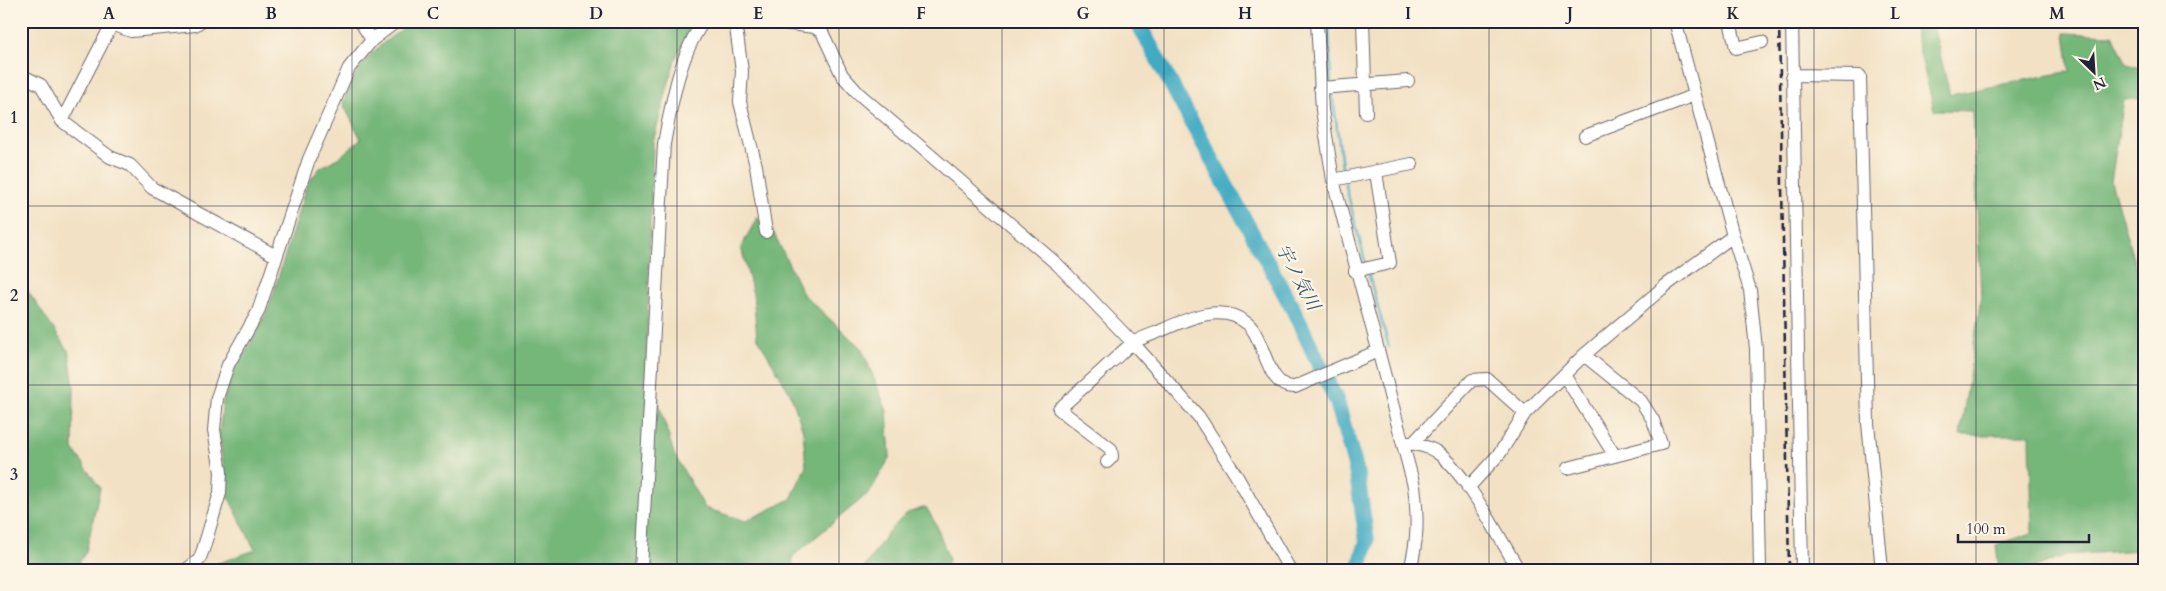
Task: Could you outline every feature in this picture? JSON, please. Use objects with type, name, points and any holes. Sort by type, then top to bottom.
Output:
[{"type":"street","points":[[62,121],[112,24],[131,31],[195,25],[201,21]]},
{"type":"street","points":[[360,21],[372,40]]},
{"type":"street","points":[[186,570],[199,560],[220,493],[221,472],[214,430],[217,398],[228,365],[258,312],[309,159],[349,68],[372,40],[397,21]]},
{"type":"street","points":[[641,570],[664,144],[670,109],[681,71],[697,30],[704,21]]},
{"type":"street","points":[[735,21],[742,71],[740,102],[756,166],[766,232]]},
{"type":"street","points":[[767,21],[814,27],[822,32],[827,38],[837,64],[858,93],[1058,265],[1133,343],[1199,417],[1236,475],[1290,570]]},
{"type":"street","points":[[1316,21],[1320,88],[1333,180],[1355,271],[1378,351],[1408,443],[1417,513],[1418,540],[1410,570]]},
{"type":"street","points":[[1362,21],[1366,113]]},
{"type":"street","points":[[1675,21],[1733,236],[1750,290],[1756,349],[1760,570]]},
{"type":"street","points":[[1730,21],[1736,48],[1762,42]]},
{"type":"street","points":[[1792,21],[1802,570]]},
{"type":"street","points":[[21,75],[41,86],[62,121],[110,157],[130,165],[152,188],[276,256]]},
{"type":"street","points":[[1792,75],[1860,76],[1868,423],[1882,570]]},
{"type":"street","points":[[1320,88],[1408,81]]},
{"type":"street","points":[[1585,136],[1695,95]]},
{"type":"street","points":[[1333,180],[1412,164]]},
{"type":"street","points":[[1355,271],[1390,263],[1376,172]]},
{"type":"street","points":[[1468,488],[1500,453],[1525,413],[1584,355],[1665,286],[1733,236]]},
{"type":"street","points":[[1107,462],[1112,457],[1111,449],[1059,410],[1133,343],[1197,316],[1223,314],[1238,318],[1253,330],[1278,382],[1289,387],[1306,382],[1378,351]]},
{"type":"street","points":[[1568,468],[1661,444],[1653,420],[1641,401],[1584,355]]},
{"type":"street","points":[[1564,375],[1615,456]]},
{"type":"street","points":[[1408,443],[1472,380],[1487,379],[1525,413]]},
{"type":"street","points":[[1408,443],[1427,447],[1437,452],[1447,461],[1468,488],[1519,570]]},
{"type":"green space","points":[[414,21],[694,21],[675,60],[653,142],[646,359],[674,454],[705,508],[746,521],[791,499],[806,466],[803,431],[791,395],[757,337],[753,294],[741,247],[757,218],[771,227],[803,294],[862,349],[887,411],[890,457],[870,492],[793,556],[792,570],[199,570],[255,550],[228,496],[219,434],[223,401],[233,372],[258,331],[270,304],[307,184],[320,168],[341,156],[361,139],[343,104],[355,76],[362,65],[379,47]]},
{"type":"green space","points":[[1912,21],[1932,21],[1950,95],[2070,71],[2065,33],[2113,35],[2127,64],[2145,69],[2145,98],[2124,100],[2111,181],[2145,300],[2145,506],[2134,509],[2140,550],[2066,555],[2028,570],[1999,570],[1996,545],[2032,533],[2030,435],[1960,435],[1981,298],[1973,111],[1934,110]]},
{"type":"green space","points":[[21,281],[69,352],[74,387],[73,449],[100,488],[86,552],[74,570],[21,570]]},
{"type":"green space","points":[[926,507],[937,526],[949,560],[945,570],[863,570],[888,532],[907,513]]},
{"type":"waterway","name":"宇ノ気川","points":[[1137,21],[1294,311],[1337,402],[1356,469],[1367,541],[1359,570]]},
{"type":"waterway","points":[[1329,21],[1331,82]]},
{"type":"waterway","points":[[1332,91],[1343,173]]},
{"type":"waterway","points":[[1345,183],[1366,265]]},
{"type":"waterway","points":[[1368,272],[1389,347]]},
{"type":"railway","points":[[1779,21],[1789,570]]}]
